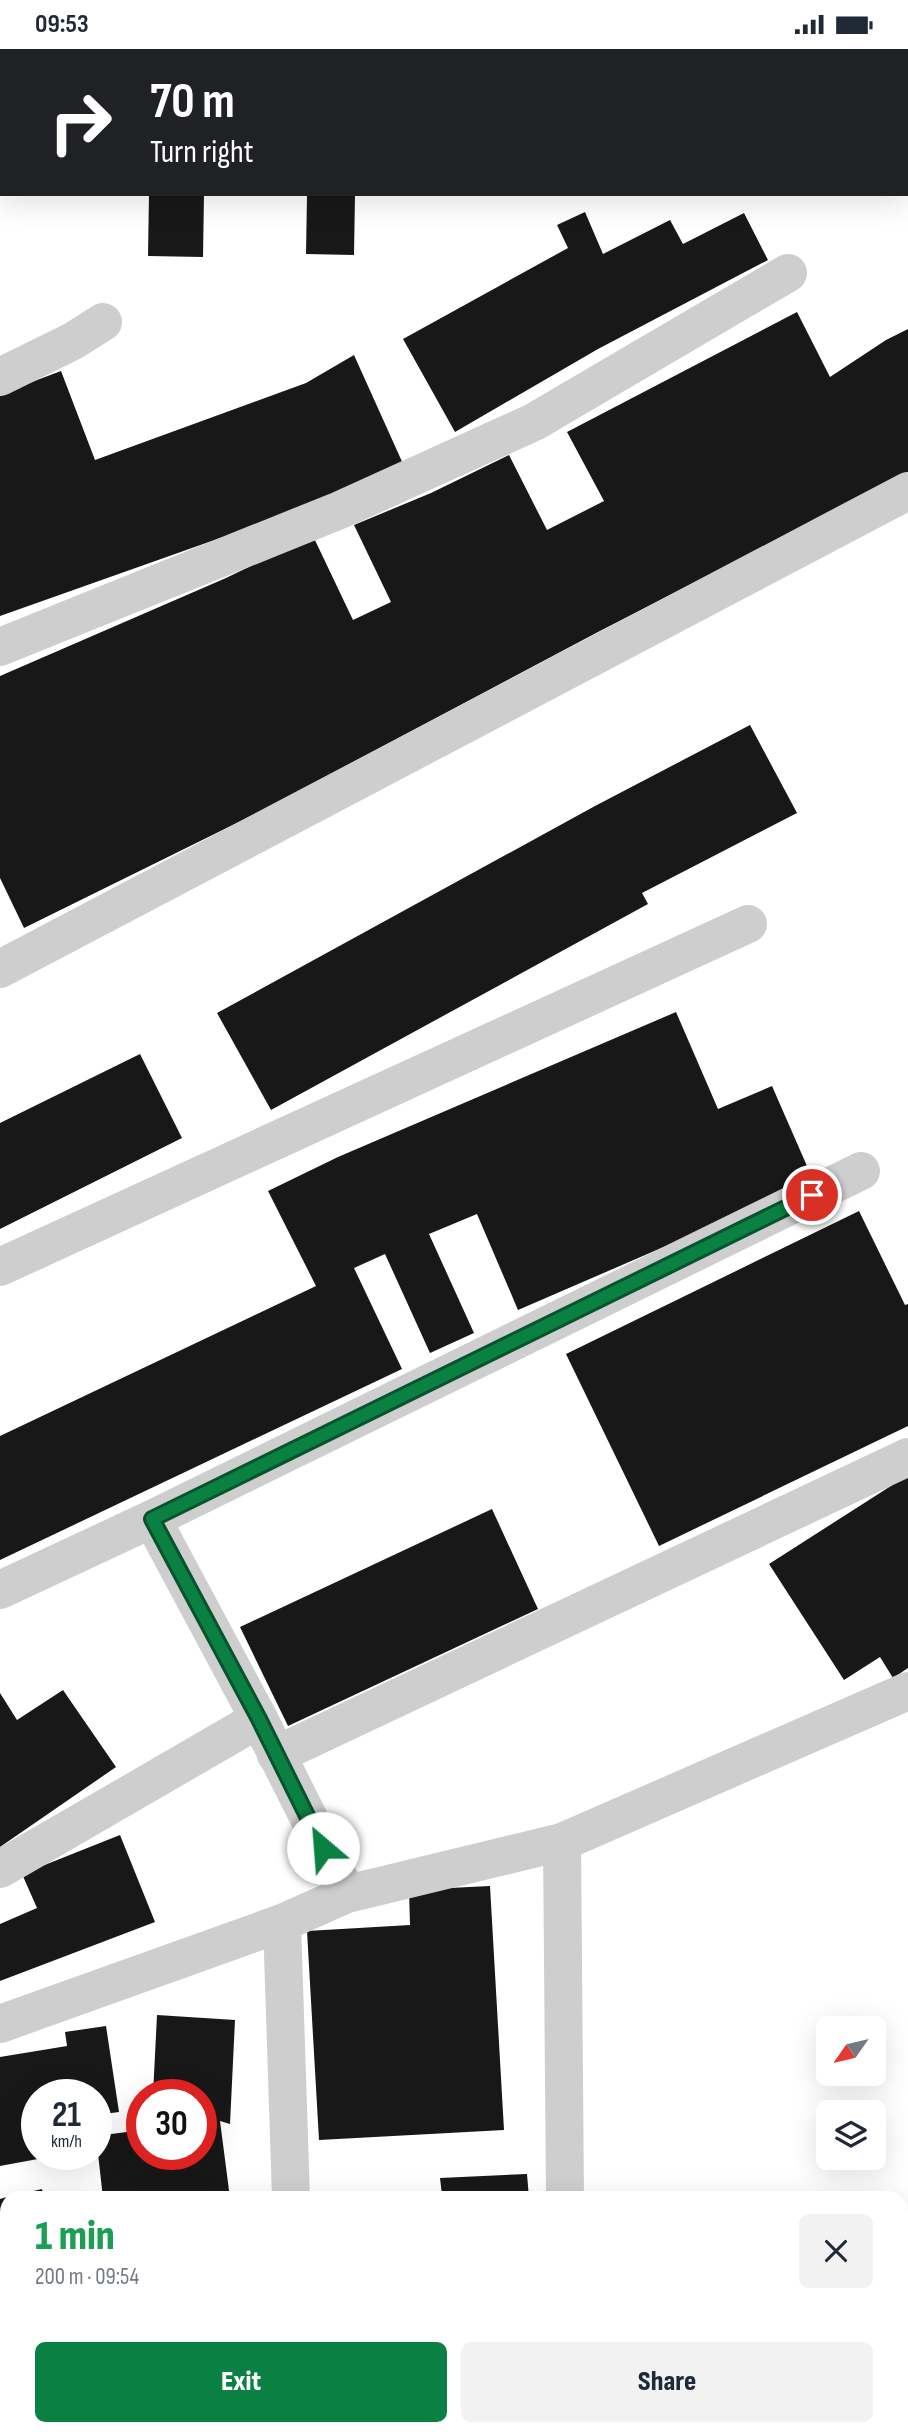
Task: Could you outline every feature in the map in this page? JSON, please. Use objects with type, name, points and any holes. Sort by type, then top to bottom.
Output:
[{"type":"street","points":[[0,647],[340,510],[534,422],[788,273]]},
{"type":"street","points":[[0,377],[73,341],[103,322]]},
{"type":"street","points":[[0,969],[908,491]]},
{"type":"street","points":[[0,1267],[748,925]]},
{"type":"street","points":[[0,1590],[152,1519],[861,1171]]},
{"type":"street","points":[[276,1755],[908,1457]]},
{"type":"street","points":[[152,1519],[259,1719],[347,1895]]},
{"type":"street","points":[[0,2024],[282,1923],[347,1895],[562,1842],[908,1691]]},
{"type":"street","points":[[0,1868],[259,1719]]},
{"type":"street","points":[[562,1842],[565,2191]]},
{"type":"street","points":[[282,1923],[291,2191]]},
{"type":"building","points":[[149,196],[204,196],[203,257],[148,256]]},
{"type":"building","points":[[307,196],[355,196],[354,255],[306,254]]},
{"type":"building","points":[[585,212],[603,254],[670,220],[683,244],[744,213],[768,260],[598,349],[455,432],[403,339],[568,248],[557,225]]},
{"type":"building","points":[[797,312],[830,377],[886,340],[908,329],[908,473],[598,632],[265,809],[24,928],[0,878],[0,676],[226,578],[313,536],[353,620],[391,602],[354,525],[431,493],[509,455],[547,530],[604,501],[567,432]]},
{"type":"building","points":[[354,355],[404,466],[223,537],[0,616],[0,394],[61,371],[95,460],[306,383]]},
{"type":"building","points":[[750,725],[797,813],[642,893],[648,904],[271,1110],[217,1013],[595,806]]},
{"type":"building","points":[[676,1012],[718,1109],[772,1086],[814,1182],[518,1310],[477,1214],[429,1234],[474,1333],[430,1353],[385,1254],[354,1268],[402,1369],[0,1560],[0,1436],[316,1286],[268,1191],[338,1157]]},
{"type":"building","points":[[140,1054],[182,1138],[0,1229],[0,1123]]},
{"type":"building","points":[[859,1211],[905,1305],[908,1304],[908,1426],[659,1546],[566,1354]]},
{"type":"building","points":[[908,1475],[908,1668],[893,1678],[880,1657],[844,1680],[769,1564]]},
{"type":"building","points":[[492,1509],[538,1609],[288,1726],[240,1627]]},
{"type":"building","points":[[63,1690],[116,1767],[0,1847],[0,1693],[17,1720]]},
{"type":"building","points":[[120,1835],[155,1922],[0,1981],[0,1924],[37,1908],[22,1874]]},
{"type":"building","points":[[490,1886],[504,2130],[319,2140],[307,1931],[410,1925],[409,1890]]},
{"type":"building","points":[[157,2015],[235,2020],[230,2124],[220,2121],[229,2191],[102,2191],[100,2170],[112,2170],[112,2134],[126,2132],[126,2170],[217,2170],[217,2079],[154,2079]]},
{"type":"building","points":[[106,2026],[119,2112],[112,2113],[112,2079],[21,2079],[21,2162],[0,2166],[0,2057],[67,2046],[65,2032]]},
{"type":"building","points":[[527,2174],[528,2191],[442,2191],[440,2178]]},
{"type":"route","points":[[323,1848],[259,1719],[152,1519],[812,1195]]}]
